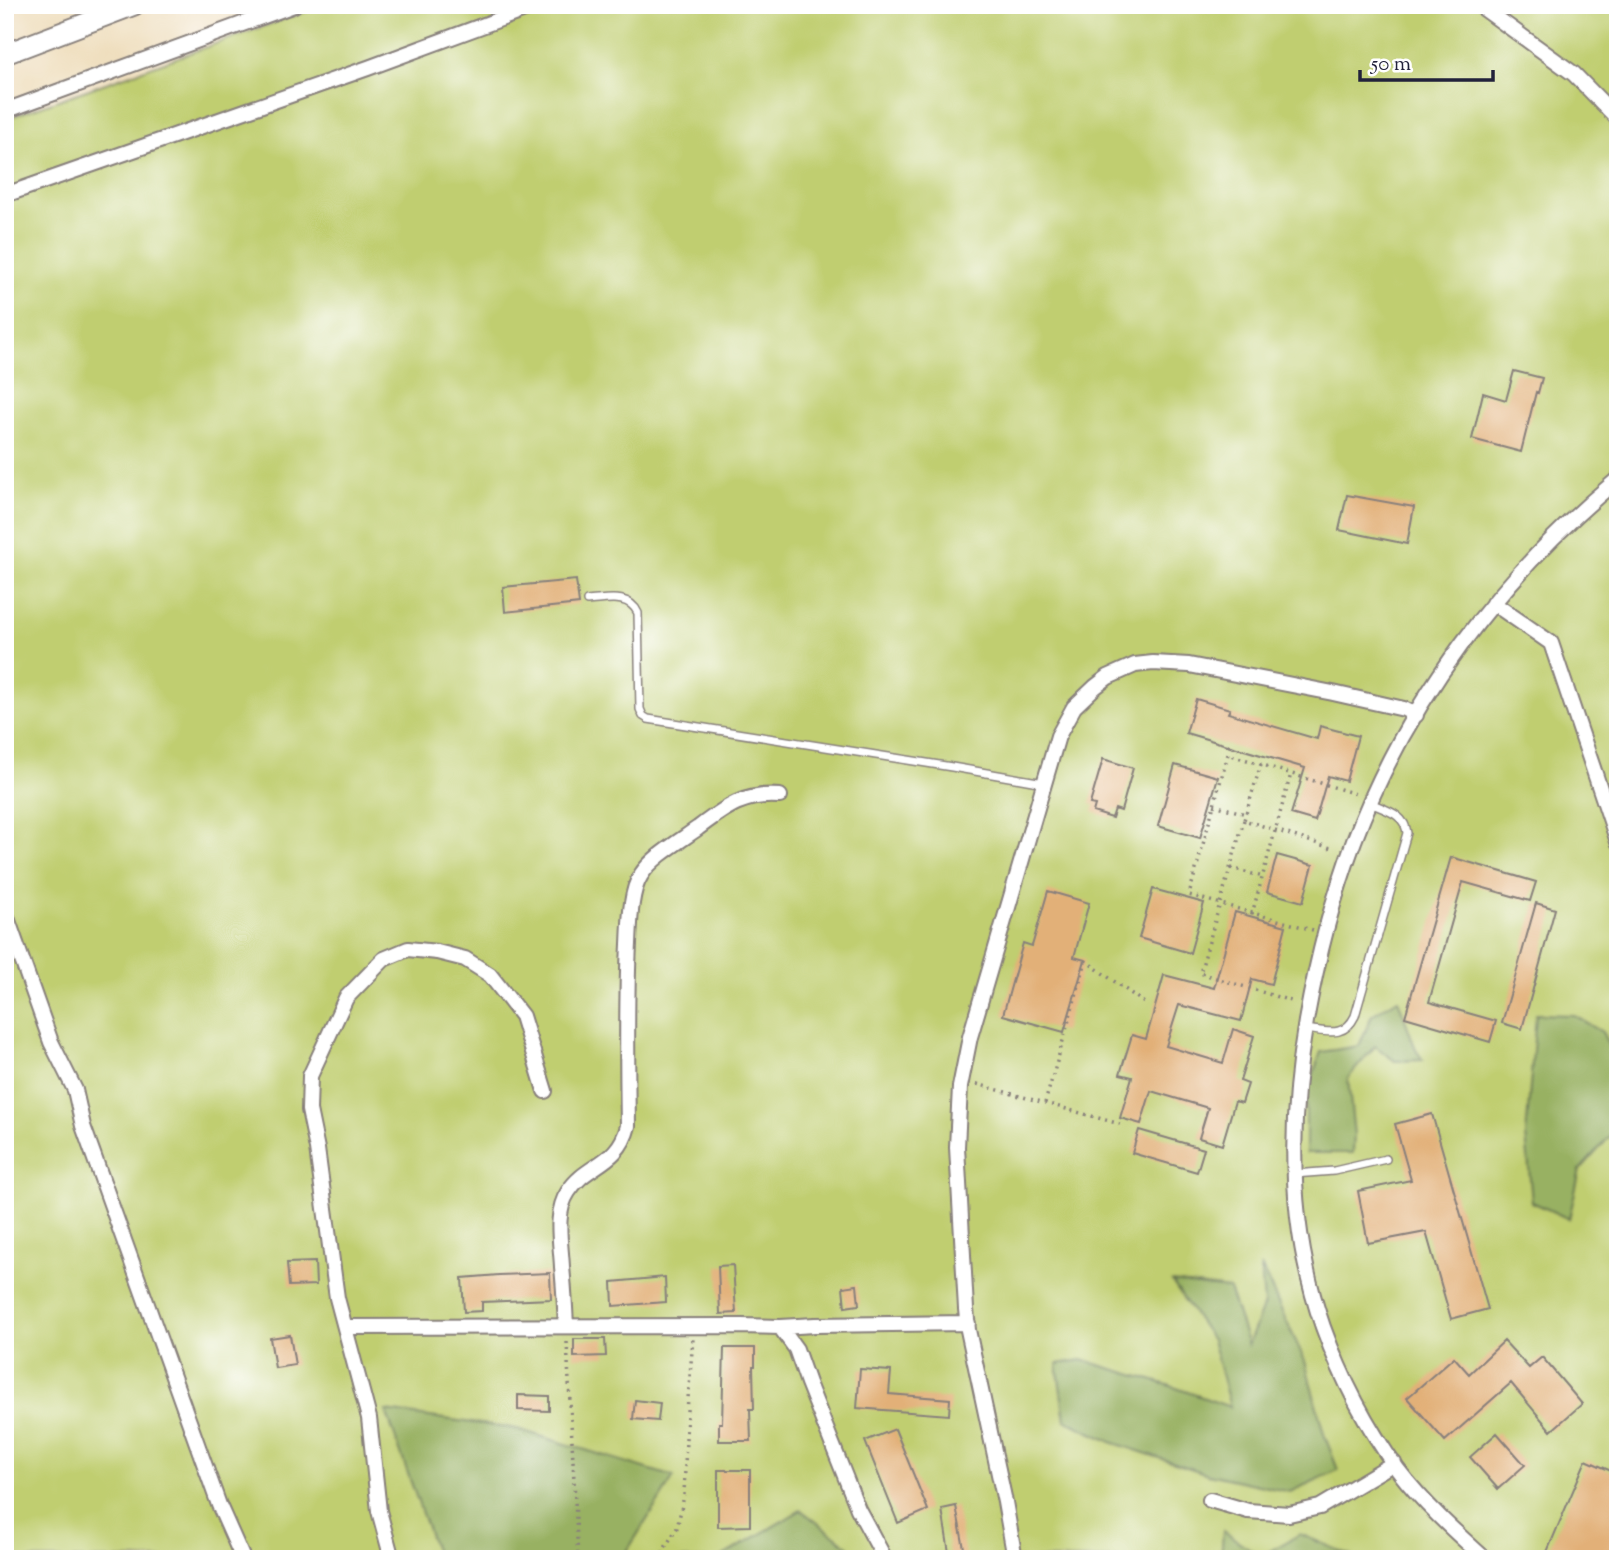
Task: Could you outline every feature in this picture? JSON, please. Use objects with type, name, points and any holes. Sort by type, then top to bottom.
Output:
[{"type":"street","points":[[5,54],[134,5]]},
{"type":"street","points":[[5,111],[294,5]]},
{"type":"street","points":[[5,195],[368,68],[538,5]]},
{"type":"street","points":[[1479,5],[1574,74],[1618,119]]},
{"type":"street","points":[[1485,1559],[1438,1515],[1394,1463],[1352,1393],[1323,1327],[1311,1287],[1298,1225],[1293,1146],[1296,1098],[1312,984],[1338,885],[1371,801],[1406,731],[1465,638],[1493,603],[1565,524],[1618,479]]},
{"type":"street","points":[[1493,603],[1551,643],[1618,842]]},
{"type":"street","points":[[1015,1559],[1006,1502],[968,1323],[957,1147],[958,1110],[970,1037],[1058,736],[1074,707],[1108,677],[1135,665],[1153,663],[1189,665],[1333,693],[1404,709],[1416,715]]},
{"type":"street","points":[[566,1326],[560,1229],[563,1201],[586,1173],[608,1159],[615,1151],[622,1142],[628,1125],[627,988],[630,928],[637,881],[657,859],[719,811],[750,797],[780,796]]},
{"type":"street","points":[[5,912],[51,1042],[75,1090],[83,1126],[219,1505],[243,1559]]},
{"type":"street","points":[[392,1559],[379,1511],[369,1418],[337,1298],[317,1149],[309,1110],[310,1076],[346,998],[384,959],[408,949],[437,951],[465,958],[490,975],[522,1016],[545,1091]]},
{"type":"street","points":[[345,1327],[780,1328],[968,1323]]},
{"type":"street","points":[[780,1328],[796,1349],[858,1509],[885,1559]]},
{"type":"street","points":[[1210,1500],[1248,1511],[1289,1514],[1320,1507],[1394,1463]]},
{"type":"lane","points":[[587,601],[625,600],[634,605],[638,614],[640,709],[648,719],[1044,783]]},
{"type":"lane","points":[[1305,1029],[1339,1032],[1351,1024],[1355,1016],[1407,833],[1406,824],[1400,817],[1371,801]]},
{"type":"lane","points":[[1294,1174],[1334,1171],[1386,1159]]},
{"type":"path","points":[[1325,934],[1189,895],[1228,754],[1371,801]]},
{"type":"path","points":[[1261,764],[1200,973],[1309,1007]]},
{"type":"path","points":[[1252,914],[1292,774]]},
{"type":"path","points":[[1214,805],[1246,814]]},
{"type":"path","points":[[1244,820],[1349,854]]},
{"type":"path","points":[[1230,868],[1263,877]]},
{"type":"path","points":[[1045,1102],[1086,961],[1147,1005]]},
{"type":"path","points":[[961,1080],[1120,1124]]},
{"type":"path","points":[[566,1326],[578,1559]]},
{"type":"path","points":[[658,1559],[677,1528],[684,1496],[694,1327]]},
{"type":"green space","points":[[324,5],[1618,5],[1618,1559],[5,1559],[5,119]]},
{"type":"green space","points":[[1398,999],[1416,1050],[1423,1060],[1395,1061],[1375,1046],[1348,1078],[1354,1135],[1353,1153],[1306,1153],[1306,1095],[1321,1052],[1359,1046],[1372,1015]]},
{"type":"green space","points":[[1536,1014],[1573,1015],[1602,1032],[1618,1063],[1618,1127],[1580,1170],[1569,1219],[1532,1202],[1526,1135]]},
{"type":"green space","points":[[1261,1266],[1305,1361],[1324,1434],[1338,1470],[1290,1492],[1208,1474],[1111,1442],[1065,1420],[1057,1364],[1082,1360],[1168,1385],[1230,1407],[1212,1340],[1172,1282],[1229,1289],[1248,1345],[1264,1304]]},
{"type":"green space","points":[[386,1411],[517,1429],[674,1477],[622,1559],[438,1559]]},
{"type":"green space","points":[[801,1510],[865,1559],[718,1559]]},
{"type":"green space","points":[[1223,1531],[1261,1556],[1300,1534],[1352,1556],[1353,1559],[1221,1559]]},
{"type":"building","points":[[1514,371],[1542,378],[1521,452],[1472,439],[1483,393],[1506,400]]},
{"type":"building","points":[[1347,495],[1414,507],[1407,544],[1339,530]]},
{"type":"building","points":[[576,580],[579,604],[505,612],[503,587]]},
{"type":"building","points":[[1196,699],[1230,709],[1228,713],[1317,739],[1320,726],[1358,736],[1346,781],[1328,776],[1315,821],[1291,814],[1305,768],[1186,733]]},
{"type":"building","points":[[1103,759],[1133,768],[1121,811],[1115,809],[1112,818],[1093,812],[1095,805],[1090,804]]},
{"type":"building","points":[[1175,765],[1218,777],[1200,838],[1158,826]]},
{"type":"building","points":[[1277,855],[1313,865],[1303,902],[1267,892]]},
{"type":"building","points":[[1451,857],[1536,882],[1530,901],[1463,882],[1429,1002],[1496,1021],[1490,1042],[1405,1017]]},
{"type":"building","points":[[1153,889],[1204,903],[1190,953],[1139,938]]},
{"type":"building","points":[[1048,891],[1089,903],[1074,957],[1085,960],[1064,1032],[1003,1015],[1023,943],[1032,946]]},
{"type":"building","points":[[1536,903],[1555,909],[1522,1029],[1502,1023]]},
{"type":"building","points":[[1235,912],[1286,926],[1271,984],[1252,979],[1241,1021],[1179,1005],[1166,1046],[1223,1063],[1233,1029],[1254,1036],[1240,1081],[1248,1084],[1242,1103],[1235,1101],[1222,1145],[1199,1138],[1208,1108],[1151,1091],[1141,1124],[1120,1118],[1132,1077],[1120,1074],[1132,1035],[1146,1039],[1164,975],[1214,988]]},
{"type":"building","points":[[1432,1114],[1488,1309],[1451,1319],[1426,1232],[1368,1243],[1358,1191],[1411,1180],[1395,1124]]},
{"type":"building","points":[[1139,1130],[1204,1149],[1197,1172],[1132,1153]]},
{"type":"building","points":[[315,1262],[316,1285],[289,1286],[287,1263]]},
{"type":"building","points":[[733,1265],[736,1313],[720,1314],[718,1266]]},
{"type":"building","points":[[550,1273],[551,1299],[482,1302],[482,1311],[464,1312],[462,1278]]},
{"type":"building","points":[[665,1277],[666,1302],[613,1306],[612,1282]]},
{"type":"building","points":[[857,1285],[859,1305],[845,1307],[843,1287]]},
{"type":"building","points":[[290,1335],[295,1365],[275,1368],[270,1338]]},
{"type":"building","points":[[574,1339],[605,1339],[606,1356],[574,1357]]},
{"type":"building","points":[[1504,1341],[1529,1368],[1542,1357],[1582,1404],[1551,1431],[1511,1383],[1445,1441],[1407,1398],[1454,1357],[1469,1374]]},
{"type":"building","points":[[724,1348],[755,1348],[754,1409],[750,1409],[751,1441],[719,1441]]},
{"type":"building","points":[[860,1369],[891,1371],[889,1394],[950,1399],[949,1415],[857,1408]]},
{"type":"building","points":[[518,1395],[549,1396],[549,1411],[518,1410]]},
{"type":"building","points":[[635,1400],[660,1403],[658,1421],[633,1419]]},
{"type":"building","points":[[895,1429],[928,1510],[898,1523],[865,1441]]},
{"type":"building","points":[[1497,1433],[1525,1465],[1498,1489],[1470,1457]]},
{"type":"building","points":[[1586,1460],[1618,1474],[1618,1559],[1544,1559]]},
{"type":"building","points":[[718,1470],[750,1470],[750,1526],[718,1527]]},
{"type":"building","points":[[956,1506],[966,1559],[950,1559],[942,1509]]}]
